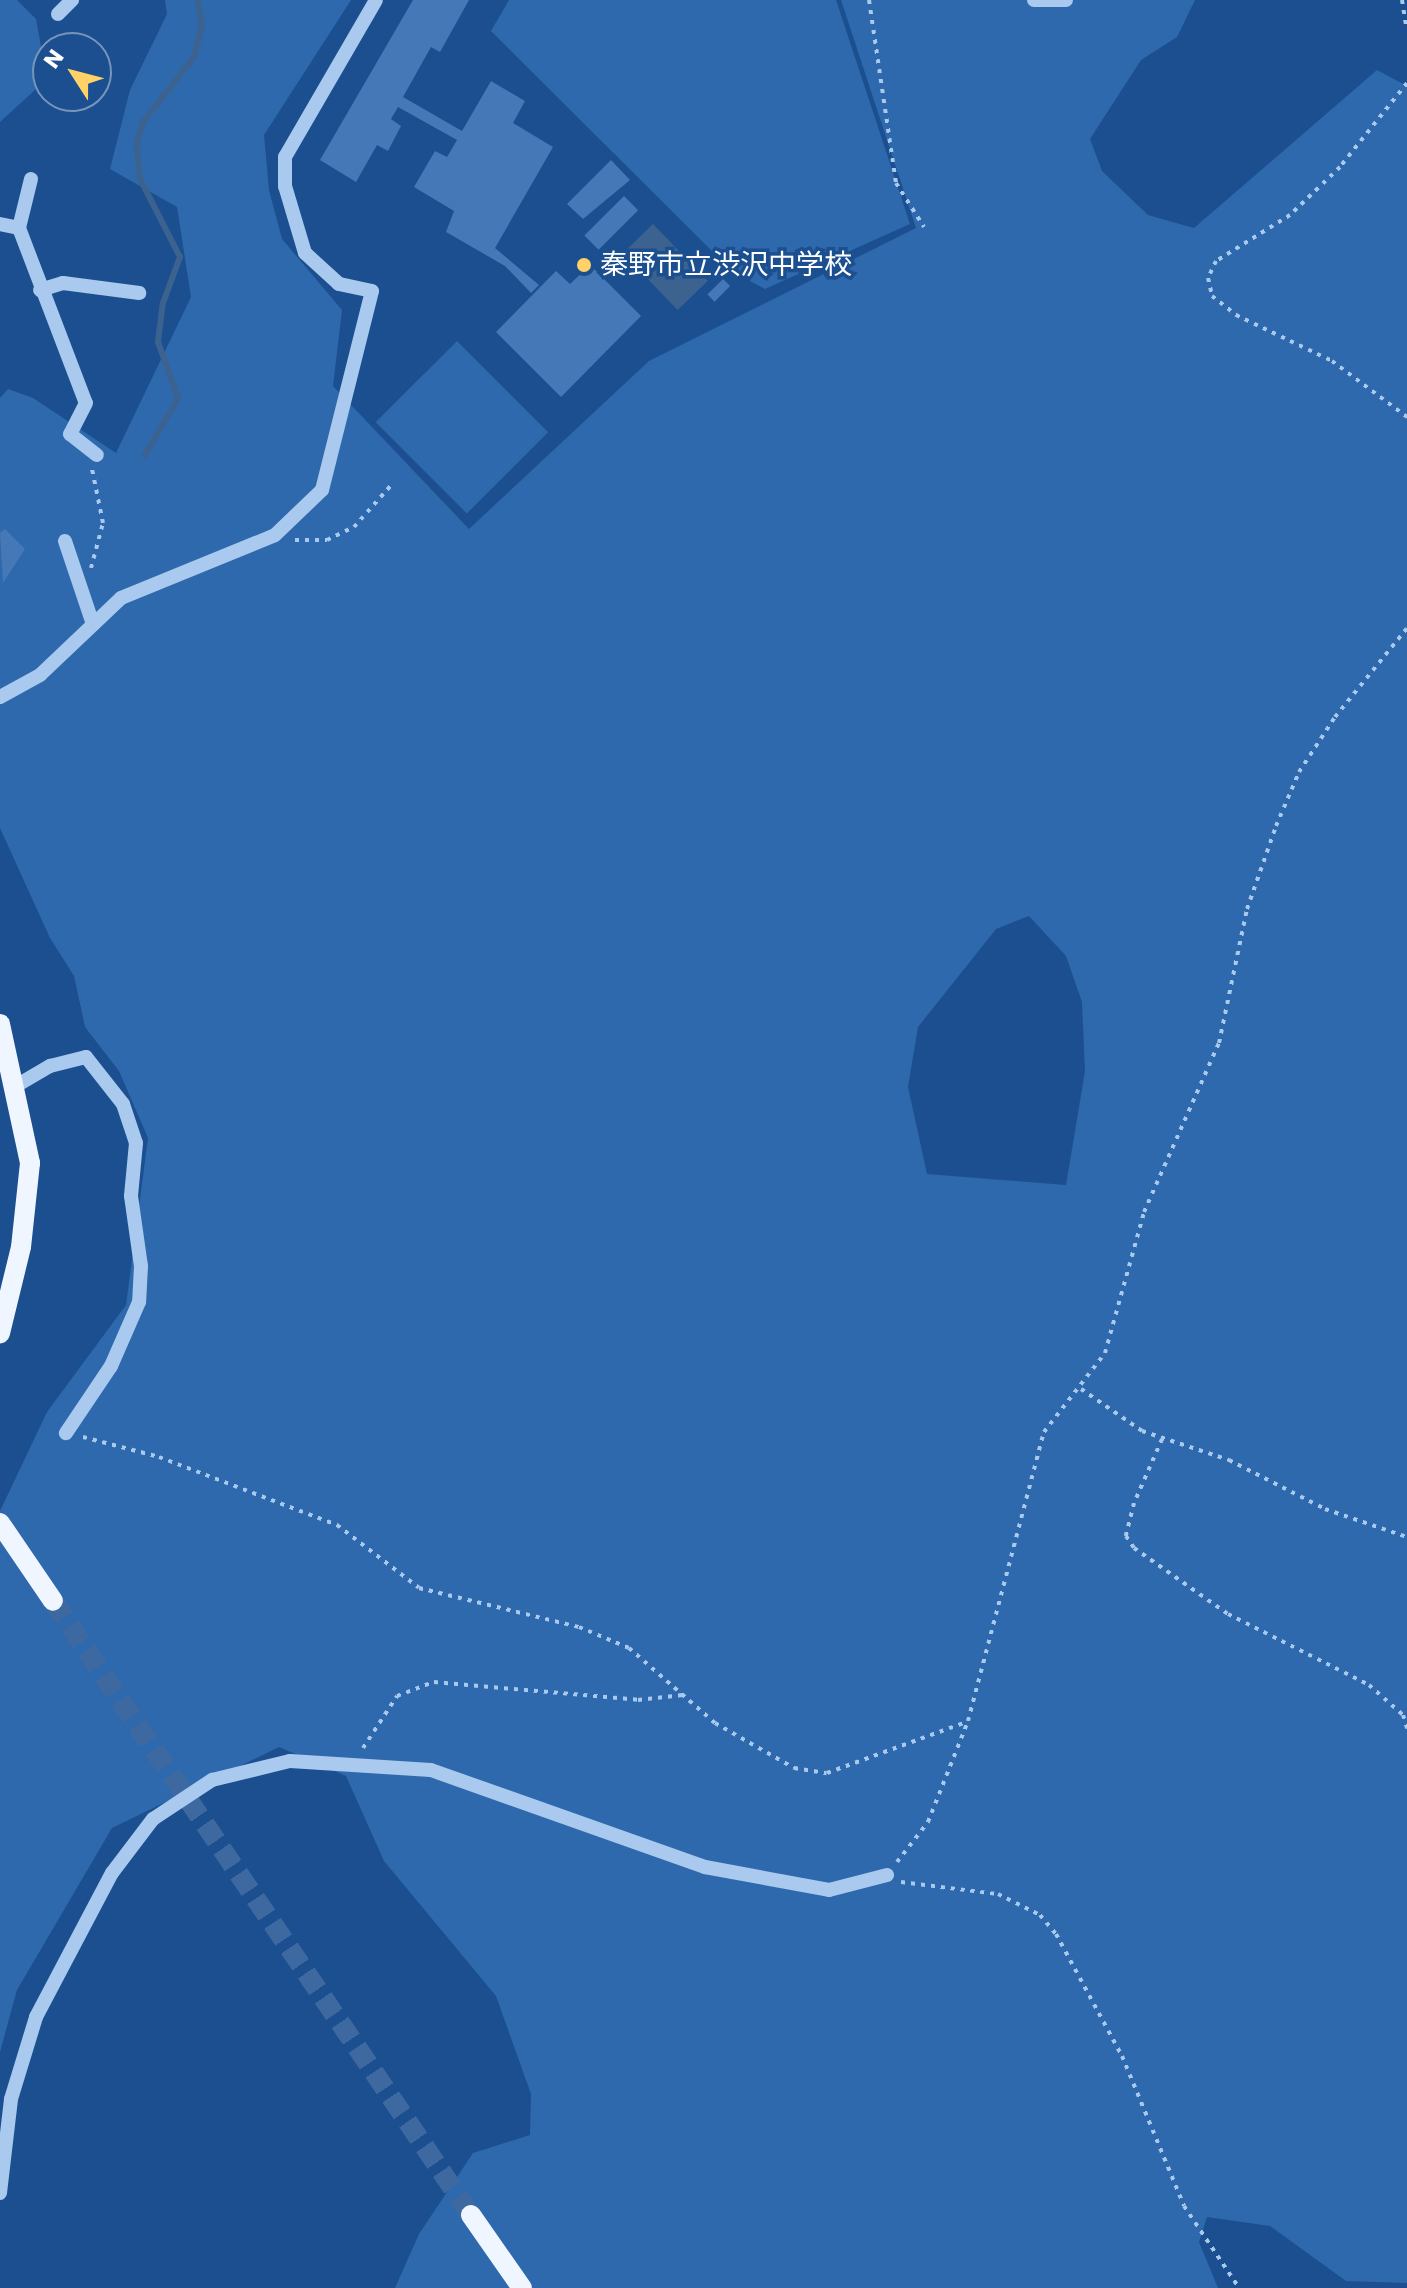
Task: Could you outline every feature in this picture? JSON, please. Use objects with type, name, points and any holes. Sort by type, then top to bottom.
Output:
[{"type":"main road","points":[[0,1024],[10,1100],[30,1163],[21,1247],[0,1333]]},
{"type":"main road","points":[[0,1523],[53,1601]]},
{"type":"main road","points":[[471,2215],[522,2288]]},
{"type":"street","points":[[58,14],[72,0]]},
{"type":"street","points":[[0,697],[40,675],[93,624],[136,590],[280,531],[322,490],[372,291],[339,284],[305,253],[285,186],[285,157],[376,0]]},
{"type":"street","points":[[1034,0],[1066,0]]},
{"type":"street","points":[[31,179],[19,228],[40,290],[86,403],[70,434],[97,455]]},
{"type":"street","points":[[0,224],[19,228]]},
{"type":"street","points":[[40,290],[63,283],[139,293]]},
{"type":"street","points":[[65,541],[83,585],[93,624]]},
{"type":"street","points":[[10,1100],[50,1066],[86,1057],[123,1104],[136,1143],[131,1196],[141,1266],[139,1302],[111,1366],[66,1433]]},
{"type":"street","points":[[0,2193],[24,2044],[93,1906],[153,1819],[179,1798],[244,1770],[290,1761],[359,1762],[431,1770],[482,1783],[705,1867],[787,1885],[829,1890],[887,1875]]},
{"type":"path","points":[[869,0],[896,183],[924,227]]},
{"type":"path","points":[[1402,0],[1407,30]]},
{"type":"path","points":[[1407,83],[1340,167],[1290,215],[1216,261],[1208,278],[1212,296],[1236,315],[1332,361],[1407,417]]},
{"type":"path","points":[[83,585],[103,523],[92,471],[97,455]]},
{"type":"path","points":[[280,531],[293,539],[338,536],[365,517],[393,483]]},
{"type":"path","points":[[1239,2288],[1184,2206],[1110,2032],[1081,1974],[1040,1915],[998,1894],[903,1883],[887,1875],[928,1822],[968,1721],[1044,1432],[1081,1389],[1105,1353],[1144,1212],[1219,1043],[1247,909],[1294,785],[1335,717],[1407,628]]},
{"type":"path","points":[[1081,1389],[1162,1439],[1229,1460],[1325,1509],[1407,1537]]},
{"type":"path","points":[[66,1433],[159,1457],[337,1525],[419,1588],[604,1637],[644,1657],[683,1695],[742,1740],[809,1773],[844,1768],[968,1721]]},
{"type":"path","points":[[1162,1439],[1134,1503],[1126,1536],[1134,1548],[1228,1614],[1369,1685],[1403,1715],[1407,1728]]},
{"type":"path","points":[[359,1762],[380,1717],[412,1686],[434,1682],[638,1700],[683,1695]]},
{"type":"shaded area","points":[[0,0],[17,0],[36,19],[38,32],[32,32],[32,93],[0,122]]},
{"type":"shaded area","points":[[165,0],[351,0],[264,135],[269,190],[282,239],[342,310],[333,386],[469,529],[649,361],[916,228],[841,0],[1195,0],[1177,37],[1141,60],[1090,139],[1102,171],[1148,215],[1194,228],[1377,70],[1407,86],[1407,2283],[1346,2281],[1270,2226],[1207,2217],[1199,2242],[1218,2288],[395,2288],[419,2234],[473,2153],[530,2135],[531,2094],[496,1996],[384,1861],[346,1776],[279,1747],[112,1828],[17,1990],[0,2052],[0,1511],[47,1412],[126,1305],[148,1138],[119,1071],[85,1027],[74,976],[50,938],[0,828],[0,398],[8,389],[33,398],[116,453],[191,297],[177,207],[110,169],[130,90],[167,14]],"holes":[[[1029,916],[1066,956],[1082,1002],[1085,1071],[1066,1185],[927,1174],[908,1087],[918,1027],[996,929]]]},
{"type":"shaded area","points":[[509,0],[836,0],[910,224],[765,289],[733,272],[491,31]]},
{"type":"shaded area","points":[[653,224],[708,281],[678,310],[623,253]]},
{"type":"shaded area","points":[[457,341],[548,432],[467,514],[376,422]]},
{"type":"building","points":[[413,0],[469,0],[440,52],[431,47],[403,97],[462,131],[491,81],[525,101],[513,123],[553,147],[495,248],[539,285],[531,293],[505,266],[446,232],[454,211],[414,187],[435,151],[447,157],[457,140],[398,107],[391,119],[401,126],[388,151],[377,145],[356,182],[320,160]]},
{"type":"building","points":[[611,160],[630,180],[583,219],[567,204]]},
{"type":"building","points":[[624,196],[638,210],[599,250],[584,236]]},
{"type":"building","points":[[590,265],[641,316],[561,397],[496,332],[556,271],[570,284]]},
{"type":"building","points":[[723,279],[730,286],[715,302],[707,295]]},
{"type":"building","points":[[5,529],[25,549],[3,583],[0,533]]},
{"type":"waterway","points":[[145,455],[178,398],[158,342],[163,303],[180,257],[140,179],[137,142],[143,122],[194,57],[202,26],[198,0]]},
{"type":"tunnel","points":[[53,1601],[471,2215]]},
{"type":"place","name":"秦野市立渋沢中学校","points":[[584,265]]}]
